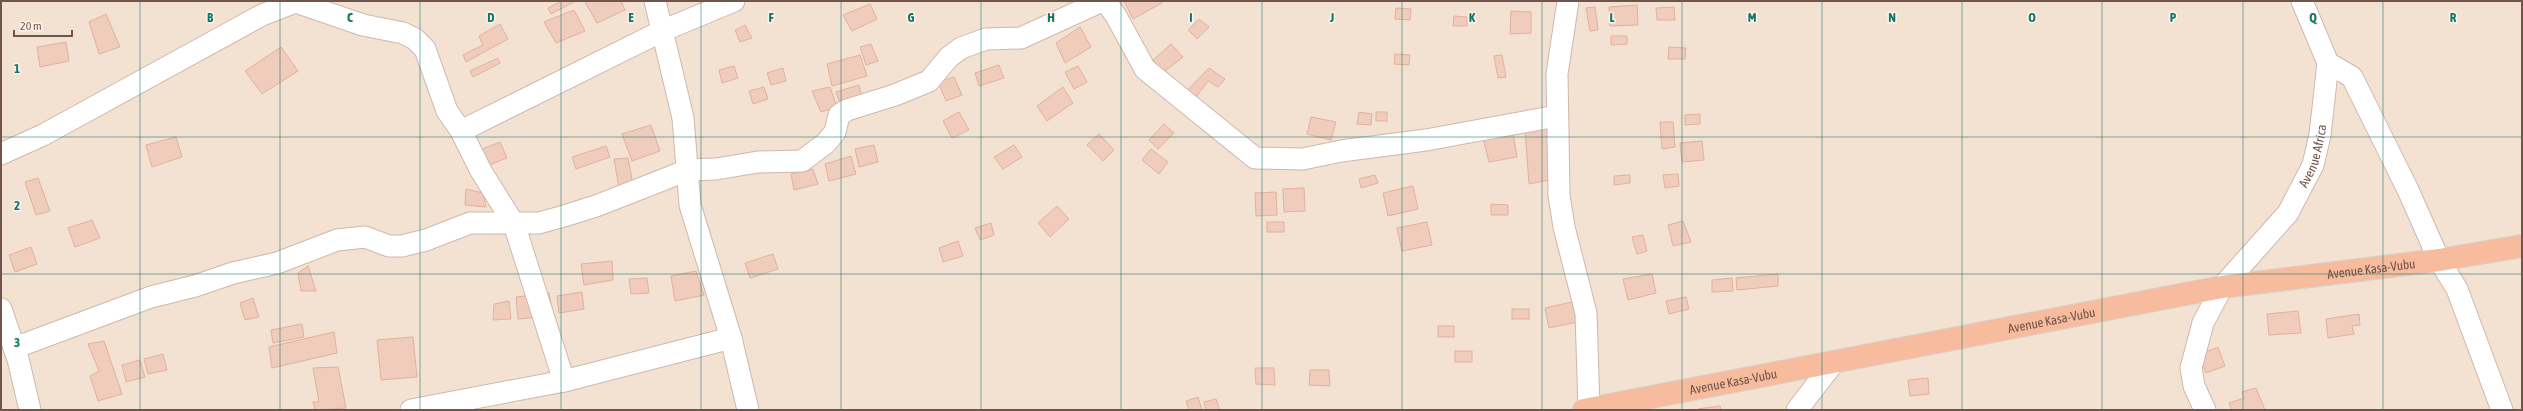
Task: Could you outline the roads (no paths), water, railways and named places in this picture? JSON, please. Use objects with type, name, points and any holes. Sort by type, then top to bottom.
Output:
[{"type":"highway","name":"Avenue Kasa-Vubu","points":[[1587,410],[2222,287],[2439,260],[2522,246]]},
{"type":"street","points":[[1,154],[43,135],[262,15],[292,1],[341,19],[390,29],[415,39],[425,49],[447,111],[461,131],[481,171],[514,224],[564,381]]},
{"type":"street","points":[[655,1],[683,118],[690,205],[731,338],[748,410]]},
{"type":"street","points":[[461,131],[662,31],[734,1]]},
{"type":"street","points":[[1568,1],[1557,74],[1559,195],[1564,227],[1586,313],[1587,410]]},
{"type":"street","name":"Avenue Africa","points":[[2204,410],[2194,386],[2191,368],[2204,323],[2222,287],[2288,213],[2313,165],[2320,135],[2328,63],[2302,1]]},
{"type":"street","points":[[14,348],[151,297],[195,286],[233,273],[277,263],[337,240],[365,237],[396,247],[426,240],[470,223],[539,223],[570,214],[688,170],[721,169],[758,162],[802,161],[826,143],[834,132],[839,115],[847,110],[895,95],[929,81],[949,57],[961,48],[986,40],[1021,38],[1102,2],[1106,2],[1116,16],[1145,69],[1255,158],[1303,159],[1341,151],[1426,140],[1557,116]]},
{"type":"street","points":[[2328,63],[2352,77],[2405,184],[2439,260],[2456,289],[2502,410]]},
{"type":"street","points":[[1,309],[14,348],[30,410]]},
{"type":"street","points":[[412,410],[564,381],[731,338]]},
{"type":"street","points":[[1797,410],[1834,362]]}]
